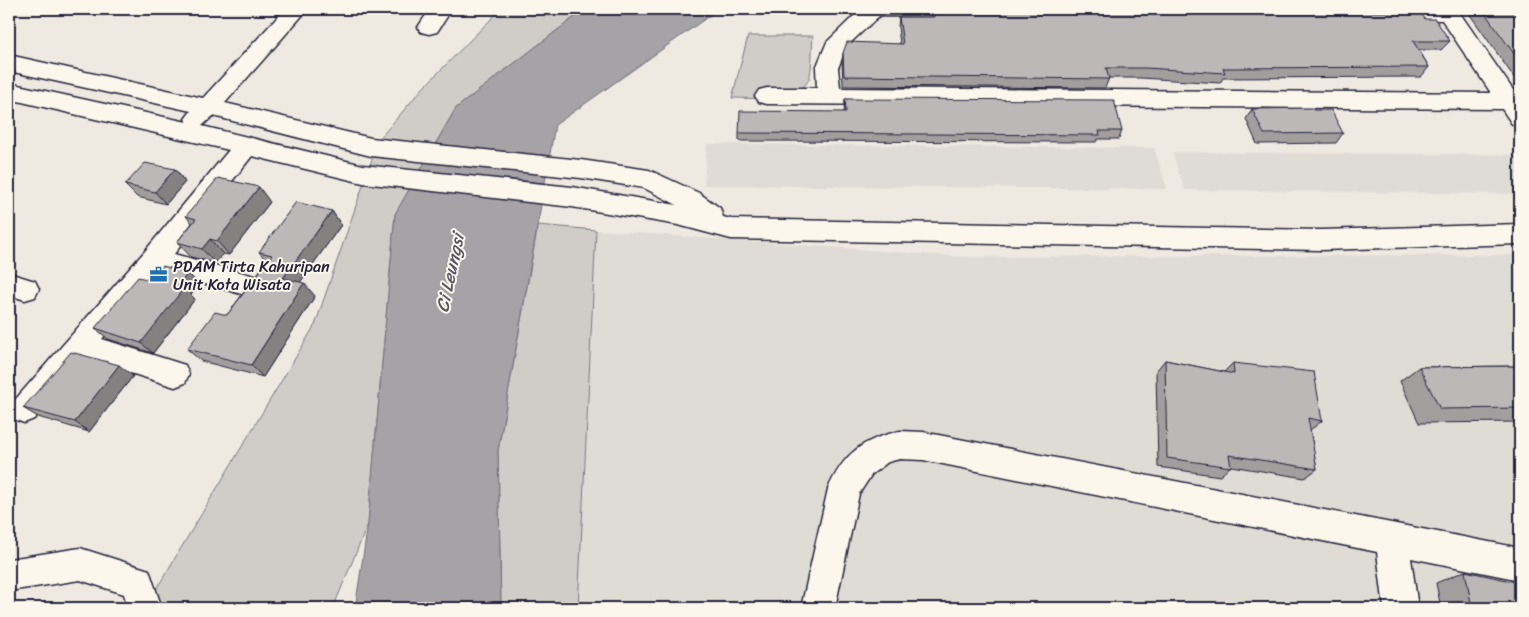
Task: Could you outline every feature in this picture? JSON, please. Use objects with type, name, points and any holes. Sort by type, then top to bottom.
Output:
[{"type":"street","points":[[188,131],[297,9]]},
{"type":"street","points":[[429,27],[441,9]]},
{"type":"street","points":[[828,96],[827,68],[838,42],[874,9],[993,10]]},
{"type":"street","points":[[1360,12],[1447,11],[1515,110]]},
{"type":"street","points":[[9,63],[208,107],[371,147],[582,169],[650,179],[690,200],[731,229]]},
{"type":"street","points":[[9,90],[363,174],[572,197],[678,215],[731,229],[1321,240],[1520,234]]},
{"type":"street","points":[[767,96],[1515,110]]},
{"type":"street","points":[[24,410],[154,259],[247,145]]},
{"type":"street","points":[[154,259],[252,286]]},
{"type":"street","points":[[81,345],[175,374]]},
{"type":"street","points":[[818,608],[844,489],[861,464],[880,450],[900,445],[923,446],[1520,564]]},
{"type":"street","points":[[1392,539],[1401,608]]},
{"type":"street","points":[[9,575],[80,564],[138,582],[145,608]]},
{"type":"shaded area","points":[[501,9],[585,9],[456,108],[395,214],[368,524],[333,608],[145,608],[315,325],[379,139],[422,89]]},
{"type":"shaded area","points":[[748,36],[813,36],[810,76],[803,87],[785,96],[774,98],[732,98]]},
{"type":"shaded area","points":[[707,144],[1154,148],[1167,189],[704,185]]},
{"type":"shaded area","points":[[1172,152],[1520,155],[1520,194],[1185,190]]},
{"type":"shaded area","points":[[538,225],[596,230],[578,608],[501,608],[498,451]]},
{"type":"shaded area","points":[[596,230],[963,257],[1520,255],[1520,608],[578,608]]},
{"type":"water","name":"Ci Leungsi","points":[[585,9],[719,9],[555,125],[498,451],[501,608],[355,608],[368,524],[395,214],[456,108]]},
{"type":"building","points":[[933,9],[1420,12],[1425,19],[1435,19],[1450,41],[1413,41],[1429,67],[1223,68],[1225,73],[1146,68],[1106,68],[1109,79],[844,76],[843,53],[847,42],[903,44],[899,17],[934,17]]},
{"type":"building","points":[[1482,9],[1520,9],[1520,62]]},
{"type":"building","points":[[845,99],[1114,100],[1122,131],[1099,131],[1100,135],[739,133],[740,111],[846,112]]},
{"type":"building","points":[[1312,108],[1313,110],[1331,110],[1343,133],[1264,134],[1252,109]]},
{"type":"building","points":[[145,163],[175,169],[155,192],[125,185]]},
{"type":"building","points":[[218,178],[259,187],[217,241],[210,239],[202,249],[177,242],[196,219],[186,216]]},
{"type":"building","points":[[296,202],[332,211],[283,278],[304,283],[251,365],[187,349],[215,312],[227,315],[252,282],[272,255],[259,252]]},
{"type":"building","points":[[163,266],[188,273],[177,287],[184,288],[141,343],[95,328],[138,277],[151,280]]},
{"type":"building","points":[[71,352],[119,365],[75,422],[23,408]]},
{"type":"building","points":[[1165,360],[1234,374],[1233,363],[1314,372],[1322,421],[1308,418],[1317,469],[1229,455],[1231,467],[1167,458]]},
{"type":"building","points":[[1520,366],[1520,408],[1440,409],[1419,367]]},
{"type":"building","points":[[1465,571],[1520,583],[1520,608],[1472,608]]},
{"type":"place","name":"PDAM Tirta Kahuripan Unit Kota Wisata","points":[[159,275]]}]
